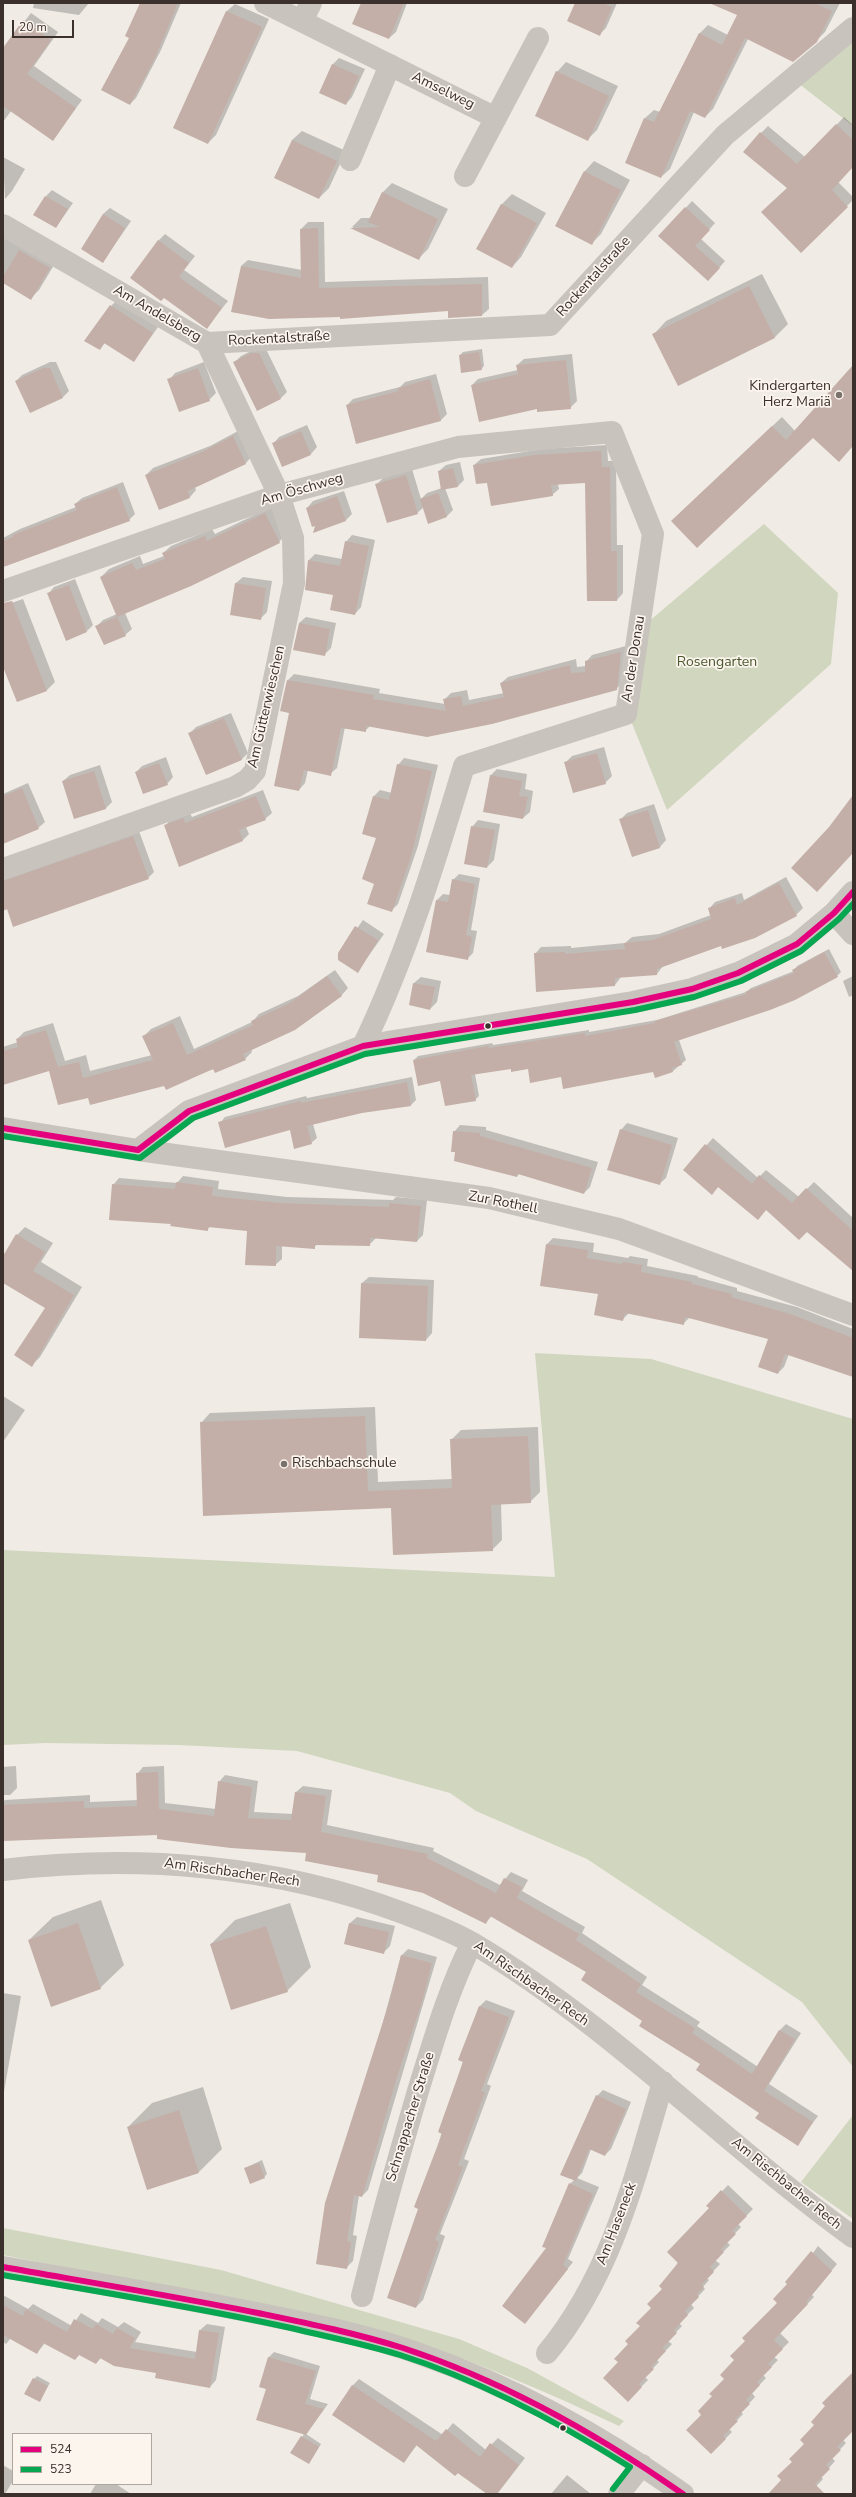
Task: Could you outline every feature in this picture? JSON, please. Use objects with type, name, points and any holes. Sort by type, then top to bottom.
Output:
[{"type":"street","name":"Amselweg","points":[[265,3],[306,12],[390,65],[496,118]]},
{"type":"street","name":"Rockentalstraße","points":[[207,343],[550,325],[725,135],[853,28]]},
{"type":"street","points":[[465,176],[538,38]]},
{"type":"street","points":[[350,160],[390,65]]},
{"type":"street","name":"Am Andelsberg","points":[[3,225],[207,343],[280,495]]},
{"type":"street","name":"Am Öschweg","points":[[3,591],[280,495],[458,447],[612,432]]},
{"type":"street","name":"An der Donau","points":[[364,1046],[388,994],[428,886],[464,766],[626,714],[653,534],[612,432]]},
{"type":"street","name":"Am Gütterwieschen","points":[[3,869],[235,787],[255,771],[294,583],[293,538],[280,495]]},
{"type":"street","points":[[138,1150],[190,1112],[364,1046],[633,1002],[692,989],[738,973],[797,944],[834,913],[853,892]]},
{"type":"street","points":[[834,913],[853,934]]},
{"type":"street","name":"Zur Rothell","points":[[3,1128],[138,1150],[489,1198],[619,1229],[853,1315]]},
{"type":"street","name":"Am Rischbacher Rech","points":[[3,1870],[96,1862],[162,1864],[222,1869],[305,1883],[376,1903],[429,1923],[472,1943],[532,1982],[602,2033],[663,2082],[782,2184],[853,2237]]},
{"type":"street","name":"Schnappacher Straße","points":[[362,2296],[384,2206],[429,2055],[452,1988],[472,1943]]},
{"type":"street","name":"Am Haseneck","points":[[546,2353],[578,2313],[600,2269],[621,2221],[663,2082]]},
{"type":"street","points":[[3,2267],[238,2309],[362,2335],[421,2354],[502,2386],[556,2414],[642,2465],[683,2494]]},
{"type":"street","points":[[619,2494],[642,2465]]},
{"type":"green space","points":[[853,40],[853,126],[798,83]]},
{"type":"green space","name":"Rosengarten","points":[[764,524],[838,593],[831,664],[667,810],[629,716],[641,628]]},
{"type":"green space","points":[[535,1353],[651,1359],[853,1419],[853,2067],[802,2002],[587,1859],[476,1811],[450,1793],[297,1751],[179,1745],[45,1743],[3,1745],[3,1550],[555,1577]]},
{"type":"green space","points":[[853,2115],[853,2219],[801,2182]]},
{"type":"green space","points":[[3,2228],[221,2270],[459,2339],[527,2368],[624,2421],[619,2426],[510,2378],[399,2336],[3,2255]]},
{"type":"building","points":[[140,3],[178,3],[155,58],[130,105],[101,90],[129,38],[125,36]]},
{"type":"building","points":[[361,3],[404,3],[389,39],[352,24]]},
{"type":"building","points":[[575,3],[603,3],[612,7],[600,36],[567,21]]},
{"type":"building","points":[[709,3],[814,3],[832,11],[817,42],[793,62],[745,38],[705,118],[690,111],[661,178],[625,163],[644,118],[654,122],[699,33],[722,45],[737,15]]},
{"type":"building","points":[[226,11],[262,27],[208,144],[173,128]]},
{"type":"building","points":[[23,20],[51,40],[27,74],[76,108],[53,141],[3,106],[3,48]]},
{"type":"building","points":[[332,64],[359,76],[346,105],[319,93]]},
{"type":"building","points":[[556,71],[609,96],[588,141],[535,116]]},
{"type":"building","points":[[836,124],[853,140],[853,167],[832,190],[848,207],[801,253],[761,212],[787,188],[743,152],[760,132],[797,164]]},
{"type":"building","points":[[292,140],[337,161],[319,199],[274,178]]},
{"type":"building","points":[[584,171],[621,190],[592,245],[555,226]]},
{"type":"building","points":[[382,192],[438,219],[419,260],[350,228],[380,227],[368,222]]},
{"type":"building","points":[[45,196],[68,209],[56,228],[33,215]]},
{"type":"building","points":[[501,204],[537,223],[512,268],[476,249]]},
{"type":"building","points":[[685,207],[710,230],[695,246],[720,268],[708,281],[658,236]]},
{"type":"building","points":[[103,214],[125,228],[103,263],[81,249]]},
{"type":"building","points":[[318,228],[319,288],[482,284],[482,316],[448,318],[448,311],[340,319],[340,317],[269,319],[231,312],[241,266],[301,278],[300,229]]},
{"type":"building","points":[[158,240],[189,263],[179,277],[222,308],[207,329],[164,298],[161,301],[130,278]]},
{"type":"building","points":[[19,250],[50,268],[31,300],[3,283],[3,277]]},
{"type":"building","points":[[749,286],[775,338],[678,386],[652,334]]},
{"type":"building","points":[[110,305],[153,333],[134,362],[104,343],[100,350],[84,341]]},
{"type":"building","points":[[479,352],[482,370],[461,373],[459,355]]},
{"type":"building","points":[[251,353],[259,353],[281,399],[257,411],[233,362]]},
{"type":"building","points":[[566,360],[571,409],[537,412],[537,409],[479,422],[471,385],[518,374],[516,365]]},
{"type":"building","points":[[853,365],[853,446],[839,462],[813,438],[697,548],[671,521],[772,426],[786,440]]},
{"type":"building","points":[[43,368],[50,368],[63,398],[30,413],[15,381]]},
{"type":"building","points":[[198,368],[210,401],[179,412],[167,379]]},
{"type":"building","points":[[430,379],[441,421],[356,444],[346,405],[399,391],[398,388]]},
{"type":"building","points":[[301,431],[311,455],[282,467],[272,443]]},
{"type":"building","points":[[233,436],[246,464],[188,491],[190,498],[159,510],[145,475],[202,452]]},
{"type":"building","points":[[601,451],[602,467],[610,467],[611,551],[617,551],[617,601],[587,601],[585,483],[551,485],[553,496],[491,506],[487,483],[476,484],[473,465],[534,455]]},
{"type":"building","points":[[453,468],[458,487],[441,490],[438,471]]},
{"type":"building","points":[[406,475],[418,514],[387,523],[375,484]]},
{"type":"building","points":[[117,487],[130,521],[3,567],[3,541],[13,537],[13,535],[77,510],[74,504]]},
{"type":"building","points":[[438,493],[447,517],[428,524],[420,499]]},
{"type":"building","points":[[337,496],[346,521],[313,533],[315,526],[312,527],[306,508]]},
{"type":"building","points":[[265,513],[280,543],[191,586],[117,617],[100,577],[132,563],[136,570],[165,559],[162,553],[205,536],[207,541]]},
{"type":"building","points":[[345,541],[369,546],[355,615],[330,610],[333,595],[305,590],[308,560],[340,566]]},
{"type":"building","points":[[235,583],[266,588],[261,620],[230,615]]},
{"type":"building","points":[[69,585],[87,632],[66,641],[47,593]]},
{"type":"building","points":[[12,601],[47,691],[17,702],[3,667],[3,603]]},
{"type":"building","points":[[117,617],[126,636],[104,645],[95,626]]},
{"type":"building","points":[[299,623],[330,629],[325,656],[293,650]]},
{"type":"building","points":[[621,652],[617,690],[492,724],[427,737],[366,726],[366,732],[341,728],[331,776],[304,770],[299,791],[274,786],[289,713],[280,711],[287,680],[374,695],[373,699],[446,711],[443,699],[461,696],[463,706],[504,697],[500,683],[570,665],[571,673],[585,672],[585,661]]},
{"type":"building","points":[[224,718],[242,760],[206,775],[188,733]]},
{"type":"building","points":[[597,753],[606,784],[573,793],[564,762]]},
{"type":"building","points":[[159,763],[168,785],[143,794],[135,772]]},
{"type":"building","points":[[397,764],[432,771],[412,853],[392,912],[367,904],[374,884],[362,879],[376,838],[362,834],[373,796],[389,800]]},
{"type":"building","points":[[94,771],[106,809],[74,819],[62,781]]},
{"type":"building","points":[[490,775],[522,781],[519,796],[528,797],[523,819],[483,812]]},
{"type":"building","points":[[22,788],[39,829],[3,844],[3,796]]},
{"type":"building","points":[[853,795],[853,853],[817,892],[791,868],[829,827]]},
{"type":"building","points":[[256,796],[266,820],[239,830],[243,841],[179,867],[164,825],[184,818],[185,823]]},
{"type":"building","points":[[648,810],[660,848],[632,857],[619,819]]},
{"type":"building","points":[[471,826],[495,830],[487,868],[464,864]]},
{"type":"building","points":[[133,836],[149,879],[13,927],[7,909],[3,911],[3,881]]},
{"type":"building","points":[[452,879],[475,884],[466,935],[472,937],[468,960],[426,952],[436,900],[448,902]]},
{"type":"building","points":[[779,883],[797,916],[755,938],[722,949],[721,946],[657,969],[657,975],[615,978],[615,986],[536,992],[534,953],[565,952],[565,954],[625,949],[624,943],[652,940],[711,919],[708,908],[735,898],[737,905]]},
{"type":"building","points":[[355,926],[378,940],[358,973],[338,960],[338,953]]},
{"type":"building","points":[[824,952],[838,977],[795,1000],[770,1010],[674,1042],[682,1065],[672,1068],[673,1072],[655,1078],[653,1072],[563,1089],[561,1077],[530,1083],[528,1069],[511,1072],[511,1069],[471,1075],[476,1101],[445,1106],[440,1081],[418,1086],[413,1060],[488,1046],[489,1048],[585,1033],[585,1036],[655,1023],[655,1021],[747,994],[745,992],[794,973],[792,970]]},
{"type":"building","points":[[327,976],[342,996],[295,1030],[243,1054],[246,1060],[215,1073],[213,1069],[166,1090],[164,1086],[90,1105],[88,1098],[58,1105],[49,1071],[3,1085],[3,1051],[18,1047],[16,1039],[46,1030],[58,1067],[79,1062],[83,1078],[153,1060],[142,1036],[173,1023],[187,1055],[253,1025],[251,1021],[290,1003]]},
{"type":"building","points":[[413,983],[435,987],[430,1010],[409,1005]]},
{"type":"building","points":[[407,1082],[411,1106],[362,1113],[307,1126],[312,1144],[294,1149],[290,1130],[225,1148],[218,1122],[301,1101],[301,1103]]},
{"type":"building","points":[[620,1129],[672,1145],[660,1185],[607,1170]]},
{"type":"building","points":[[453,1131],[480,1133],[480,1136],[592,1168],[584,1194],[518,1174],[517,1177],[454,1161],[455,1152],[451,1152]]},
{"type":"building","points":[[705,1144],[752,1184],[759,1175],[792,1203],[806,1188],[853,1231],[853,1271],[807,1232],[799,1240],[766,1210],[758,1220],[718,1187],[712,1195],[683,1170]]},
{"type":"building","points":[[176,1182],[213,1187],[212,1196],[280,1203],[389,1207],[389,1203],[421,1206],[417,1242],[370,1238],[370,1246],[315,1245],[315,1249],[276,1246],[276,1266],[245,1265],[247,1231],[208,1227],[208,1231],[170,1226],[171,1224],[109,1220],[112,1184],[175,1189]]},
{"type":"building","points":[[16,1234],[45,1252],[33,1271],[74,1295],[32,1367],[14,1355],[45,1308],[3,1283],[3,1256]]},
{"type":"building","points":[[546,1244],[588,1250],[587,1258],[622,1264],[623,1262],[642,1265],[641,1272],[692,1282],[692,1284],[732,1294],[731,1297],[790,1314],[853,1338],[853,1377],[785,1354],[778,1374],[758,1367],[768,1339],[685,1317],[684,1325],[625,1313],[623,1321],[594,1315],[598,1294],[540,1286]]},
{"type":"building","points":[[361,1283],[428,1286],[426,1341],[359,1338]]},
{"type":"building","name":"Rischbachschule","points":[[365,1416],[368,1491],[452,1488],[450,1439],[528,1436],[531,1503],[491,1505],[493,1551],[393,1555],[391,1508],[203,1516],[200,1422]]},
{"type":"building","points":[[158,1772],[159,1809],[214,1816],[218,1781],[252,1787],[248,1818],[291,1820],[295,1792],[326,1796],[321,1832],[428,1854],[427,1858],[496,1893],[504,1878],[522,1887],[517,1898],[579,1934],[576,1940],[641,1984],[636,1992],[695,2028],[692,2033],[752,2074],[779,2030],[795,2039],[764,2091],[813,2122],[798,2146],[755,2118],[759,2113],[696,2070],[700,2064],[639,2026],[642,2021],[581,1980],[586,1972],[490,1916],[486,1924],[423,1893],[377,1882],[378,1875],[305,1861],[306,1853],[231,1848],[157,1839],[157,1835],[3,1841],[3,1805],[84,1801],[84,1808],[137,1806],[136,1773]]},
{"type":"building","points":[[78,1923],[101,1989],[51,2007],[28,1940]]},
{"type":"building","points":[[349,1923],[389,1932],[384,1954],[344,1944]]},
{"type":"building","points":[[266,1926],[288,1992],[231,2010],[210,1944]]},
{"type":"building","points":[[401,1955],[432,1963],[422,2002],[396,2080],[362,2197],[354,2195],[347,2241],[351,2242],[347,2269],[316,2264],[325,2203],[389,2003]]},
{"type":"building","points":[[479,2006],[509,2017],[481,2091],[485,2092],[458,2165],[463,2167],[435,2240],[439,2242],[416,2308],[387,2298],[418,2209],[414,2207],[442,2134],[438,2132],[463,2062],[458,2060]]},
{"type":"building","points":[[596,2095],[626,2109],[605,2156],[589,2149],[576,2181],[560,2175]]},
{"type":"building","points":[[179,2110],[199,2173],[147,2190],[127,2127]]},
{"type":"building","points":[[259,2163],[265,2178],[250,2184],[244,2168]]},
{"type":"building","points":[[569,2183],[593,2194],[563,2265],[568,2269],[525,2324],[502,2306],[546,2248],[542,2247]]},
{"type":"building","points":[[721,2190],[747,2216],[732,2231],[736,2234],[721,2249],[724,2252],[710,2267],[714,2272],[701,2285],[704,2287],[697,2294],[699,2297],[685,2311],[688,2315],[674,2330],[677,2333],[662,2348],[666,2351],[651,2367],[654,2369],[639,2384],[642,2387],[628,2402],[603,2378],[618,2362],[614,2359],[628,2344],[625,2341],[640,2326],[636,2323],[651,2308],[647,2304],[662,2289],[659,2286],[678,2263],[667,2252],[709,2208],[706,2206]]},
{"type":"building","points":[[811,2251],[832,2271],[806,2302],[808,2304],[774,2340],[783,2349],[768,2364],[772,2367],[757,2382],[760,2385],[746,2400],[750,2404],[735,2419],[738,2421],[723,2436],[726,2439],[711,2454],[686,2430],[701,2415],[698,2411],[712,2396],[709,2394],[724,2379],[720,2375],[734,2360],[730,2356],[745,2341],[742,2338],[777,2303],[773,2299],[787,2284],[785,2282]]},
{"type":"building","points":[[3,2305],[23,2316],[26,2309],[67,2332],[74,2319],[93,2329],[96,2324],[113,2334],[117,2328],[135,2338],[130,2348],[195,2359],[199,2330],[219,2333],[210,2388],[155,2378],[156,2373],[114,2366],[100,2358],[96,2364],[79,2355],[75,2360],[43,2343],[37,2354],[3,2335]]},
{"type":"building","points":[[268,2357],[316,2371],[305,2404],[324,2409],[306,2435],[256,2420],[266,2389],[259,2387]]},
{"type":"building","points":[[853,2372],[853,2431],[837,2447],[841,2450],[826,2465],[830,2469],[815,2484],[825,2494],[768,2494],[781,2480],[777,2476],[792,2462],[789,2459],[804,2444],[800,2440],[814,2425],[811,2422],[825,2406],[822,2403]]},
{"type":"building","points":[[33,2378],[48,2386],[40,2402],[24,2394]]},
{"type":"building","points":[[352,2385],[436,2441],[446,2429],[480,2457],[490,2443],[519,2465],[497,2494],[487,2494],[458,2473],[455,2476],[416,2445],[404,2463],[332,2415]]},
{"type":"building","points":[[301,2436],[319,2447],[309,2464],[290,2453]]},
{"type":"transit line","name":"524","points":[[3,1128],[138,1150],[189,1111],[363,1046],[633,1002],[692,989],[738,973],[797,944],[834,913],[853,892]]},
{"type":"transit line","name":"523","points":[[3,1136],[140,1158],[193,1118],[365,1054],[635,1010],[694,997],[741,981],[801,951],[839,919],[853,904]]},
{"type":"transit line","name":"524","points":[[3,2267],[258,2313],[349,2333],[403,2348],[477,2376],[548,2410],[617,2450],[683,2494]]},
{"type":"transit line","name":"523","points":[[3,2275],[255,2320],[373,2347],[430,2365],[519,2404],[575,2434],[630,2467],[613,2489]]},
{"type":"place","name":"Kindergarten Herz Mariä","points":[[839,395]]},
{"type":"place","name":"Rischbachschule","points":[[284,1464]]}]
